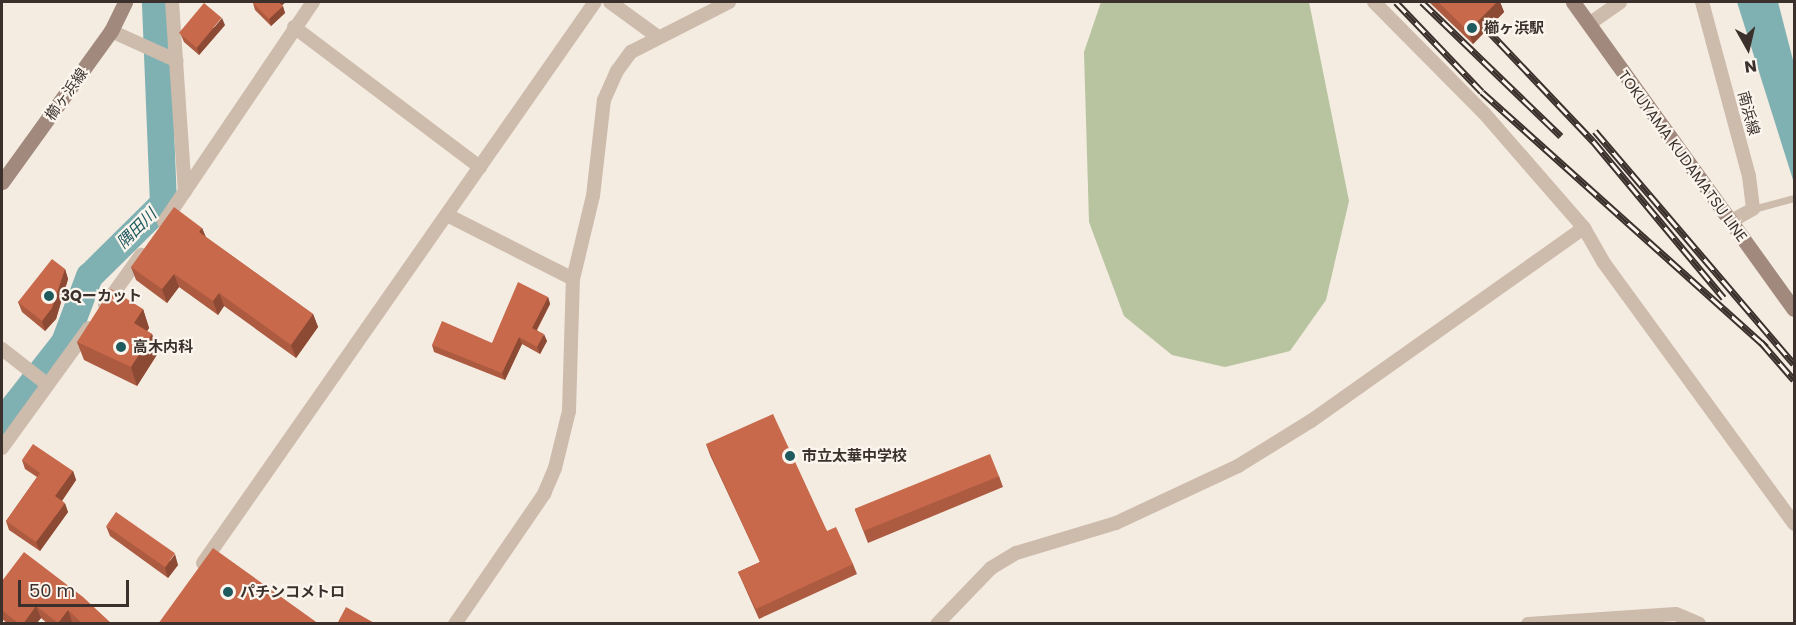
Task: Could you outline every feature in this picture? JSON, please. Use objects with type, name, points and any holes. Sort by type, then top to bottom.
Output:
[{"type":"main road","name":"櫛ヶ浜線","points":[[2,182],[111,31],[125,2]]},
{"type":"main road","name":"TOKUYAMA KUDAMATSU LINE","points":[[1574,2],[1794,309]]},
{"type":"street","points":[[172,2],[185,192]]},
{"type":"street","points":[[2,448],[185,192],[313,2]]},
{"type":"street","points":[[194,575],[595,2]]},
{"type":"street","points":[[610,2],[658,37]]},
{"type":"street","points":[[455,624],[544,494],[555,468],[569,411],[573,279],[593,196],[604,100],[631,52],[729,2]]},
{"type":"street","points":[[1374,2],[1484,113],[1584,228],[1604,263],[1794,524]]},
{"type":"street","points":[[1589,24],[1620,2]]},
{"type":"street","name":"南浜線","points":[[1702,2],[1753,209]]},
{"type":"street","points":[[294,27],[480,167]]},
{"type":"street","points":[[111,31],[177,61]]},
{"type":"street","points":[[1730,222],[1753,209]]},
{"type":"street","points":[[447,215],[573,279]]},
{"type":"street","points":[[937,624],[991,568],[1017,553],[1116,523],[1247,461],[1584,228]]},
{"type":"street","points":[[2,350],[48,385]]},
{"type":"street","points":[[1525,622],[1676,614],[1699,624]]},
{"type":"lane","points":[[1753,209],[1794,198]]},
{"type":"green space","points":[[1101,2],[1309,2],[1349,201],[1326,300],[1290,351],[1225,367],[1172,355],[1124,316],[1089,222],[1084,52]]},
{"type":"water","points":[[1737,2],[1778,2],[1794,64],[1794,183]]},
{"type":"building","points":[[278,2],[283,6],[269,19],[253,3]]},
{"type":"building","points":[[1438,2],[1497,2],[1468,31]]},
{"type":"building","points":[[204,3],[222,18],[197,48],[179,33]]},
{"type":"building","points":[[174,207],[202,228],[199,232],[313,314],[291,345],[219,293],[213,301],[174,274],[162,289],[131,267]]},
{"type":"building","name":"3Qーカット","points":[[52,259],[65,269],[52,308],[42,321],[18,302]]},
{"type":"building","points":[[518,282],[548,297],[532,328],[544,334],[537,347],[519,337],[502,373],[432,345],[442,321],[492,343]]},
{"type":"building","points":[[111,289],[143,309],[134,323],[152,334],[131,367],[77,342]]},
{"type":"building","points":[[773,414],[827,531],[836,527],[853,564],[756,609],[738,572],[760,562],[706,444]]},
{"type":"building","points":[[33,444],[73,471],[55,496],[65,503],[36,542],[6,521],[40,473],[22,460]]},
{"type":"building","points":[[990,454],[999,476],[864,531],[855,509]]},
{"type":"building","points":[[116,512],[175,553],[165,567],[106,526]]},
{"type":"building","name":"パチンコメトロ","points":[[213,548],[319,624],[158,624]]},
{"type":"building","points":[[24,552],[83,597],[112,624],[83,624],[68,610],[58,623],[36,606],[23,624],[19,624],[2,610],[2,581]]},
{"type":"building","points":[[346,607],[376,624],[337,624]]},
{"type":"waterway","name":"隅田川","points":[[2,421],[64,342],[89,276],[163,203],[155,2]]},
{"type":"railway","points":[[1396,2],[1482,92],[1766,347]]},
{"type":"railway","points":[[1422,2],[1561,136]]},
{"type":"railway","points":[[1461,2],[1593,141],[1724,298]]},
{"type":"railway","points":[[1595,131],[1794,364]]},
{"type":"railway","points":[[1761,342],[1794,380]]},
{"type":"place","name":"櫛ヶ浜駅","points":[[1472,28]]},
{"type":"place","name":"3Qーカット","points":[[49,296]]},
{"type":"place","name":"高木内科","points":[[121,347]]},
{"type":"place","name":"市立太華中学校","points":[[790,456]]},
{"type":"place","name":"パチンコメトロ","points":[[228,592]]}]
